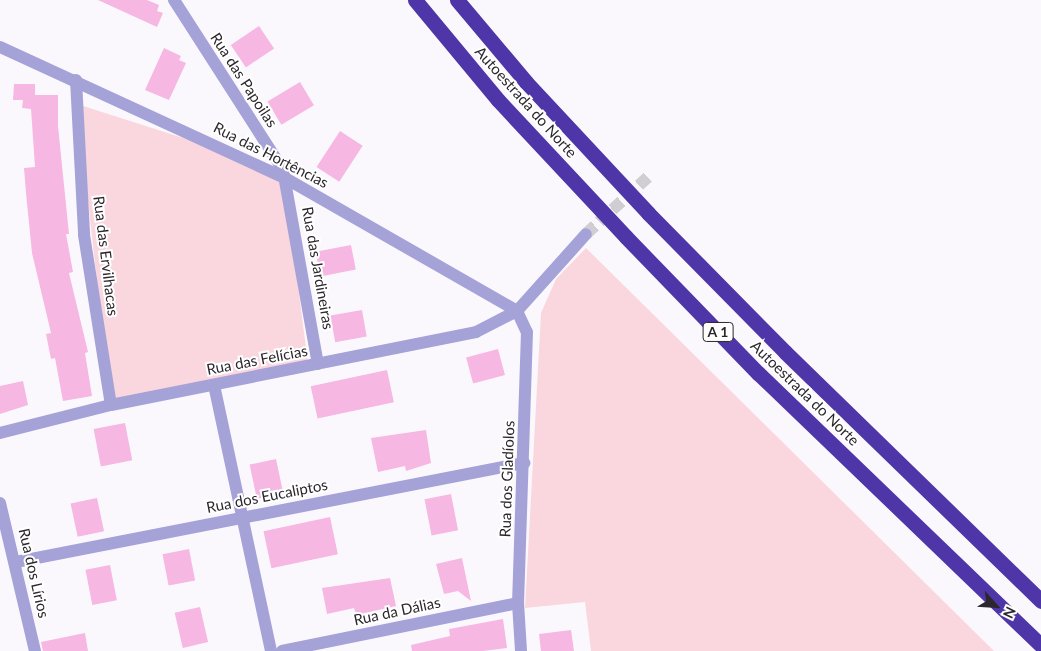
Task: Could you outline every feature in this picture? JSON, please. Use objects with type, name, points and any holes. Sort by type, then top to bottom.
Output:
[{"type":"highway","name":"Autoestrada do Norte","points":[[415,0],[498,100],[632,244],[772,386],[1041,645]]},
{"type":"highway","name":"Autoestrada do Norte","points":[[457,0],[526,82],[648,213],[785,352],[1041,601]]},
{"type":"street","name":"Rua das Papoilas","points":[[174,0],[285,178]]},
{"type":"street","name":"Rua das Hortências","points":[[0,47],[76,80],[285,178],[517,311]]},
{"type":"street","name":"Rua das Ervilhacas","points":[[76,80],[84,235],[111,405]]},
{"type":"street","name":"Rua das Jardineiras","points":[[285,178],[318,364]]},
{"type":"street","points":[[517,311],[586,234]]},
{"type":"street","name":"Rua das Felícias","points":[[0,433],[111,405],[476,332],[517,311]]},
{"type":"street","name":"Rua dos Gladíolos","points":[[517,311],[527,332],[518,603],[521,651]]},
{"type":"street","points":[[214,385],[271,651]]},
{"type":"street","name":"Rua dos Eucaliptos","points":[[16,562],[524,463]]},
{"type":"street","name":"Rua dos Lírios","points":[[0,504],[16,562],[35,651]]},
{"type":"street","name":"Rua da Dálias","points":[[282,651],[518,603]]},
{"type":"shaded area","points":[[77,104],[283,170],[308,363],[111,405]]},
{"type":"shaded area","points":[[586,248],[994,651],[591,651],[585,602],[525,608],[541,313],[556,279]]},
{"type":"building","points":[[98,0],[147,0],[159,5],[157,11],[163,13],[157,27]]},
{"type":"building","points":[[259,26],[274,48],[246,67],[231,45]]},
{"type":"building","points":[[164,48],[181,56],[179,60],[186,63],[169,100],[145,90]]},
{"type":"building","points":[[300,82],[314,105],[281,125],[267,102]]},
{"type":"building","points":[[14,84],[35,84],[35,95],[58,95],[58,126],[69,234],[66,234],[73,272],[69,273],[88,352],[85,353],[92,396],[63,401],[55,358],[51,359],[46,334],[51,333],[32,253],[24,168],[35,167],[31,109],[22,108],[23,100],[13,100]]},
{"type":"building","points":[[340,131],[363,146],[339,182],[317,167]]},
{"type":"building","points":[[351,245],[356,270],[320,276],[316,252]]},
{"type":"building","points":[[362,310],[367,337],[335,342],[330,316]]},
{"type":"building","points":[[498,349],[505,375],[473,384],[466,358]]},
{"type":"building","points":[[387,370],[394,402],[318,418],[311,386]]},
{"type":"building","points":[[23,381],[28,405],[0,414],[0,386]]},
{"type":"building","points":[[125,423],[132,460],[101,466],[94,429]]},
{"type":"building","points":[[426,430],[431,463],[406,471],[405,466],[378,472],[371,438]]},
{"type":"building","points":[[276,459],[283,493],[257,499],[250,465]]},
{"type":"building","points":[[451,494],[458,530],[432,535],[424,499]]},
{"type":"building","points":[[97,498],[104,531],[78,537],[71,504]]},
{"type":"building","points":[[330,517],[338,554],[271,568],[263,531]]},
{"type":"building","points":[[189,549],[195,580],[169,586],[162,554]]},
{"type":"building","points":[[462,558],[471,601],[458,591],[444,594],[436,564]]},
{"type":"building","points":[[110,565],[117,600],[92,605],[85,570]]},
{"type":"building","points":[[390,578],[396,606],[356,615],[354,608],[327,614],[322,588]]},
{"type":"building","points":[[200,607],[208,642],[183,648],[175,613]]},
{"type":"building","points":[[503,619],[507,648],[483,651],[412,651],[411,645],[450,636],[449,629]]},
{"type":"building","points":[[571,630],[574,651],[541,651],[539,634]]},
{"type":"building","points":[[85,633],[88,651],[43,651],[41,642]]},
{"type":"tunnel","points":[[586,234],[648,177]]}]
